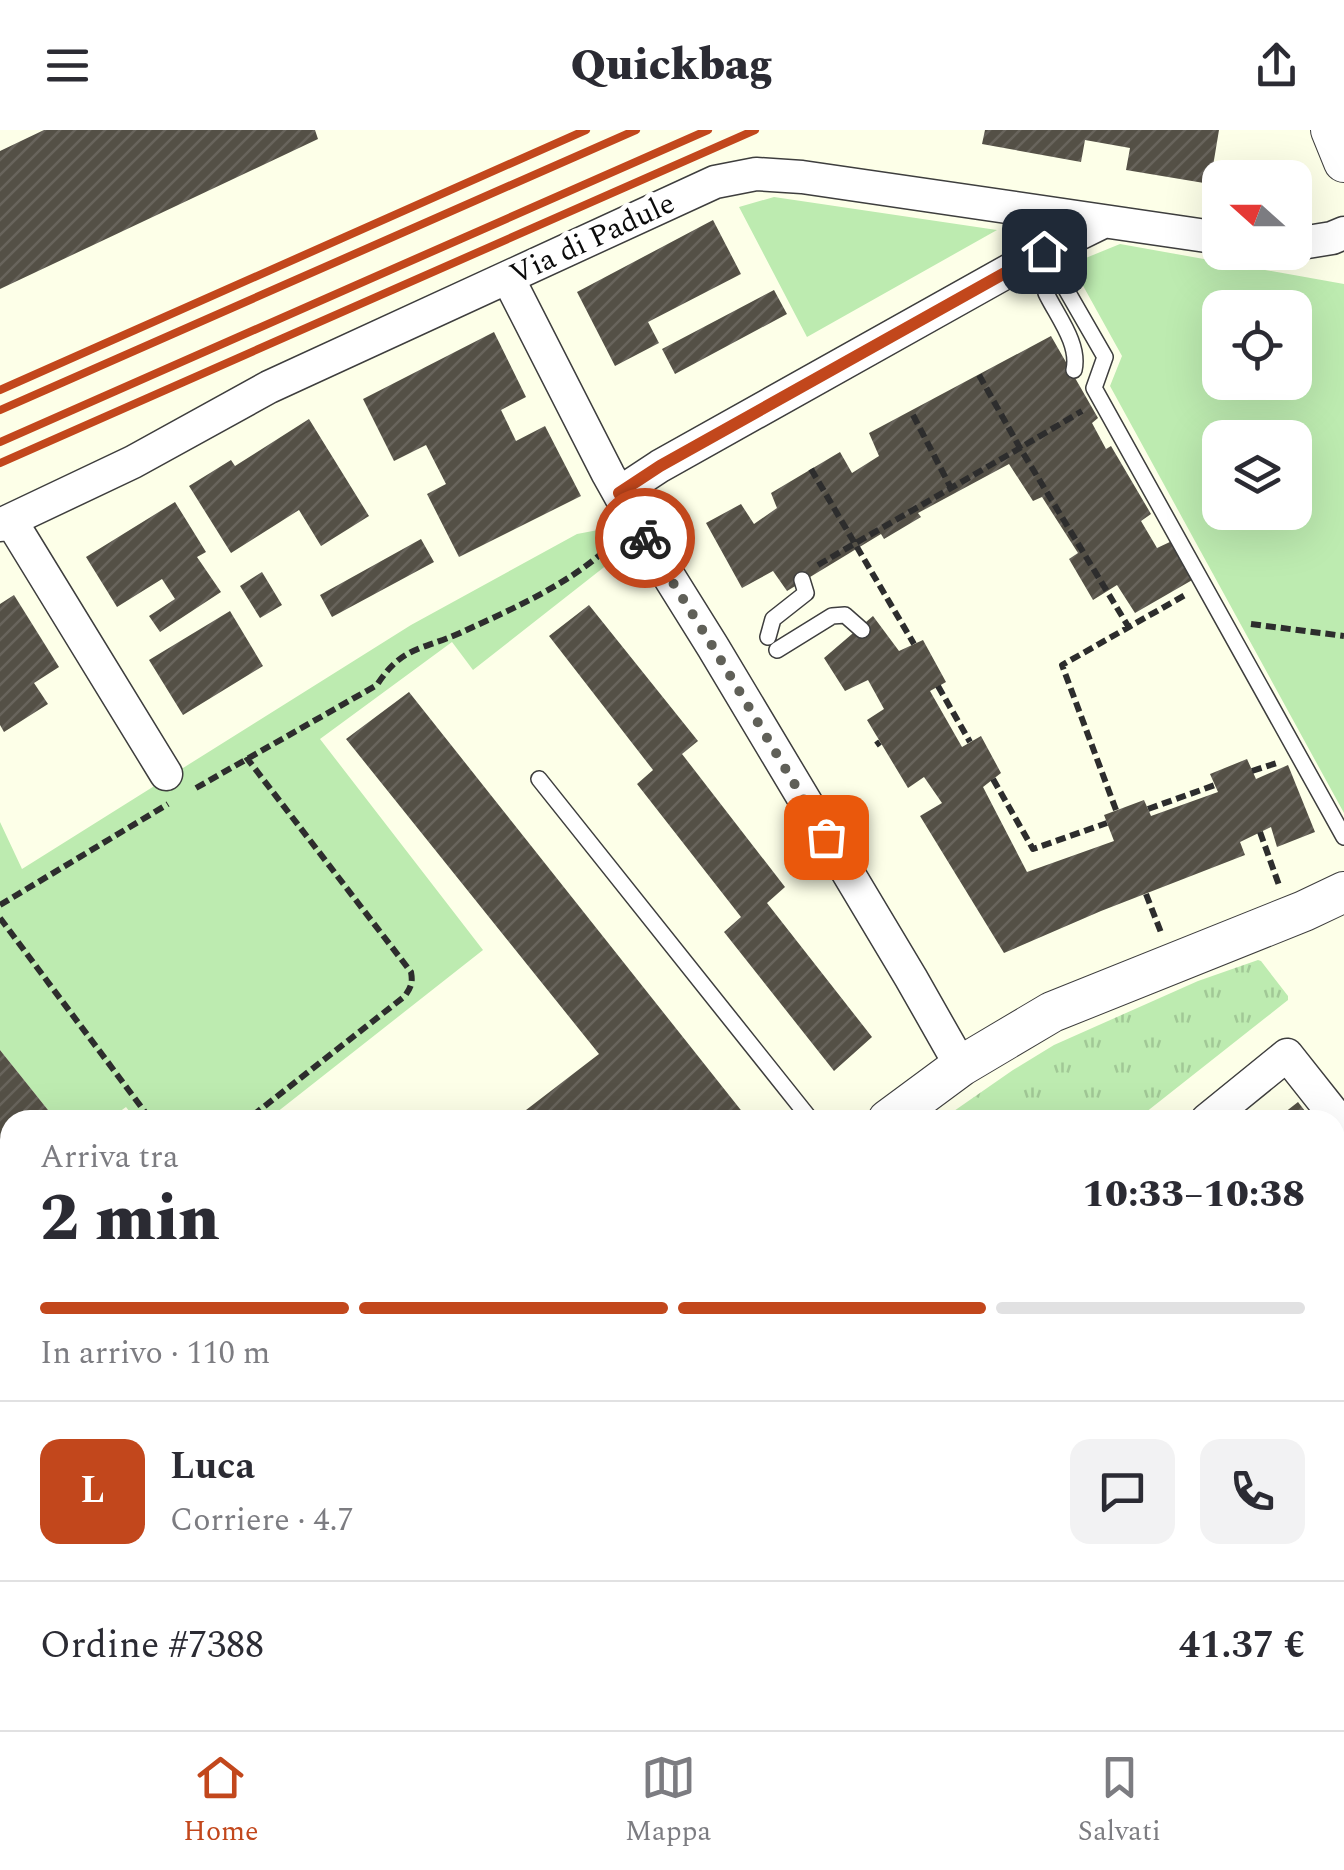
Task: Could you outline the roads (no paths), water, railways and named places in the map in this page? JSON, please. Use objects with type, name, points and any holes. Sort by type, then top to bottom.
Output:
[{"type":"street","points":[[1331,130],[1344,162]]},
{"type":"street","name":"Via di Padule","points":[[166,774],[6,523],[133,462],[269,387],[704,186],[756,174],[802,177],[1202,236]]},
{"type":"street","points":[[627,507],[660,466],[1102,222]]},
{"type":"street","points":[[1312,242],[1344,233]]},
{"type":"street","points":[[1312,249],[1344,256]]},
{"type":"street","points":[[508,278],[627,507],[961,1066]]},
{"type":"street","points":[[902,1110],[961,1066],[1052,1012],[1294,904],[1344,892]]},
{"type":"street","points":[[1294,904],[1344,903]]},
{"type":"street","points":[[1219,1110],[1288,1055],[1331,1110]]},
{"type":"lane","points":[[1044,251],[1106,357],[1094,388],[1100,400],[1344,837]]},
{"type":"lane","points":[[1046,294],[1072,344],[1076,355],[1074,370]]},
{"type":"lane","points":[[806,574],[806,593],[773,619],[772,643],[832,616],[846,616],[862,630]]},
{"type":"lane","points":[[539,779],[802,1110]]},
{"type":"railway","points":[[0,390],[586,130]]},
{"type":"railway","points":[[0,410],[636,130]]},
{"type":"railway","points":[[0,442],[708,130]]},
{"type":"railway","points":[[0,463],[755,130]]}]
